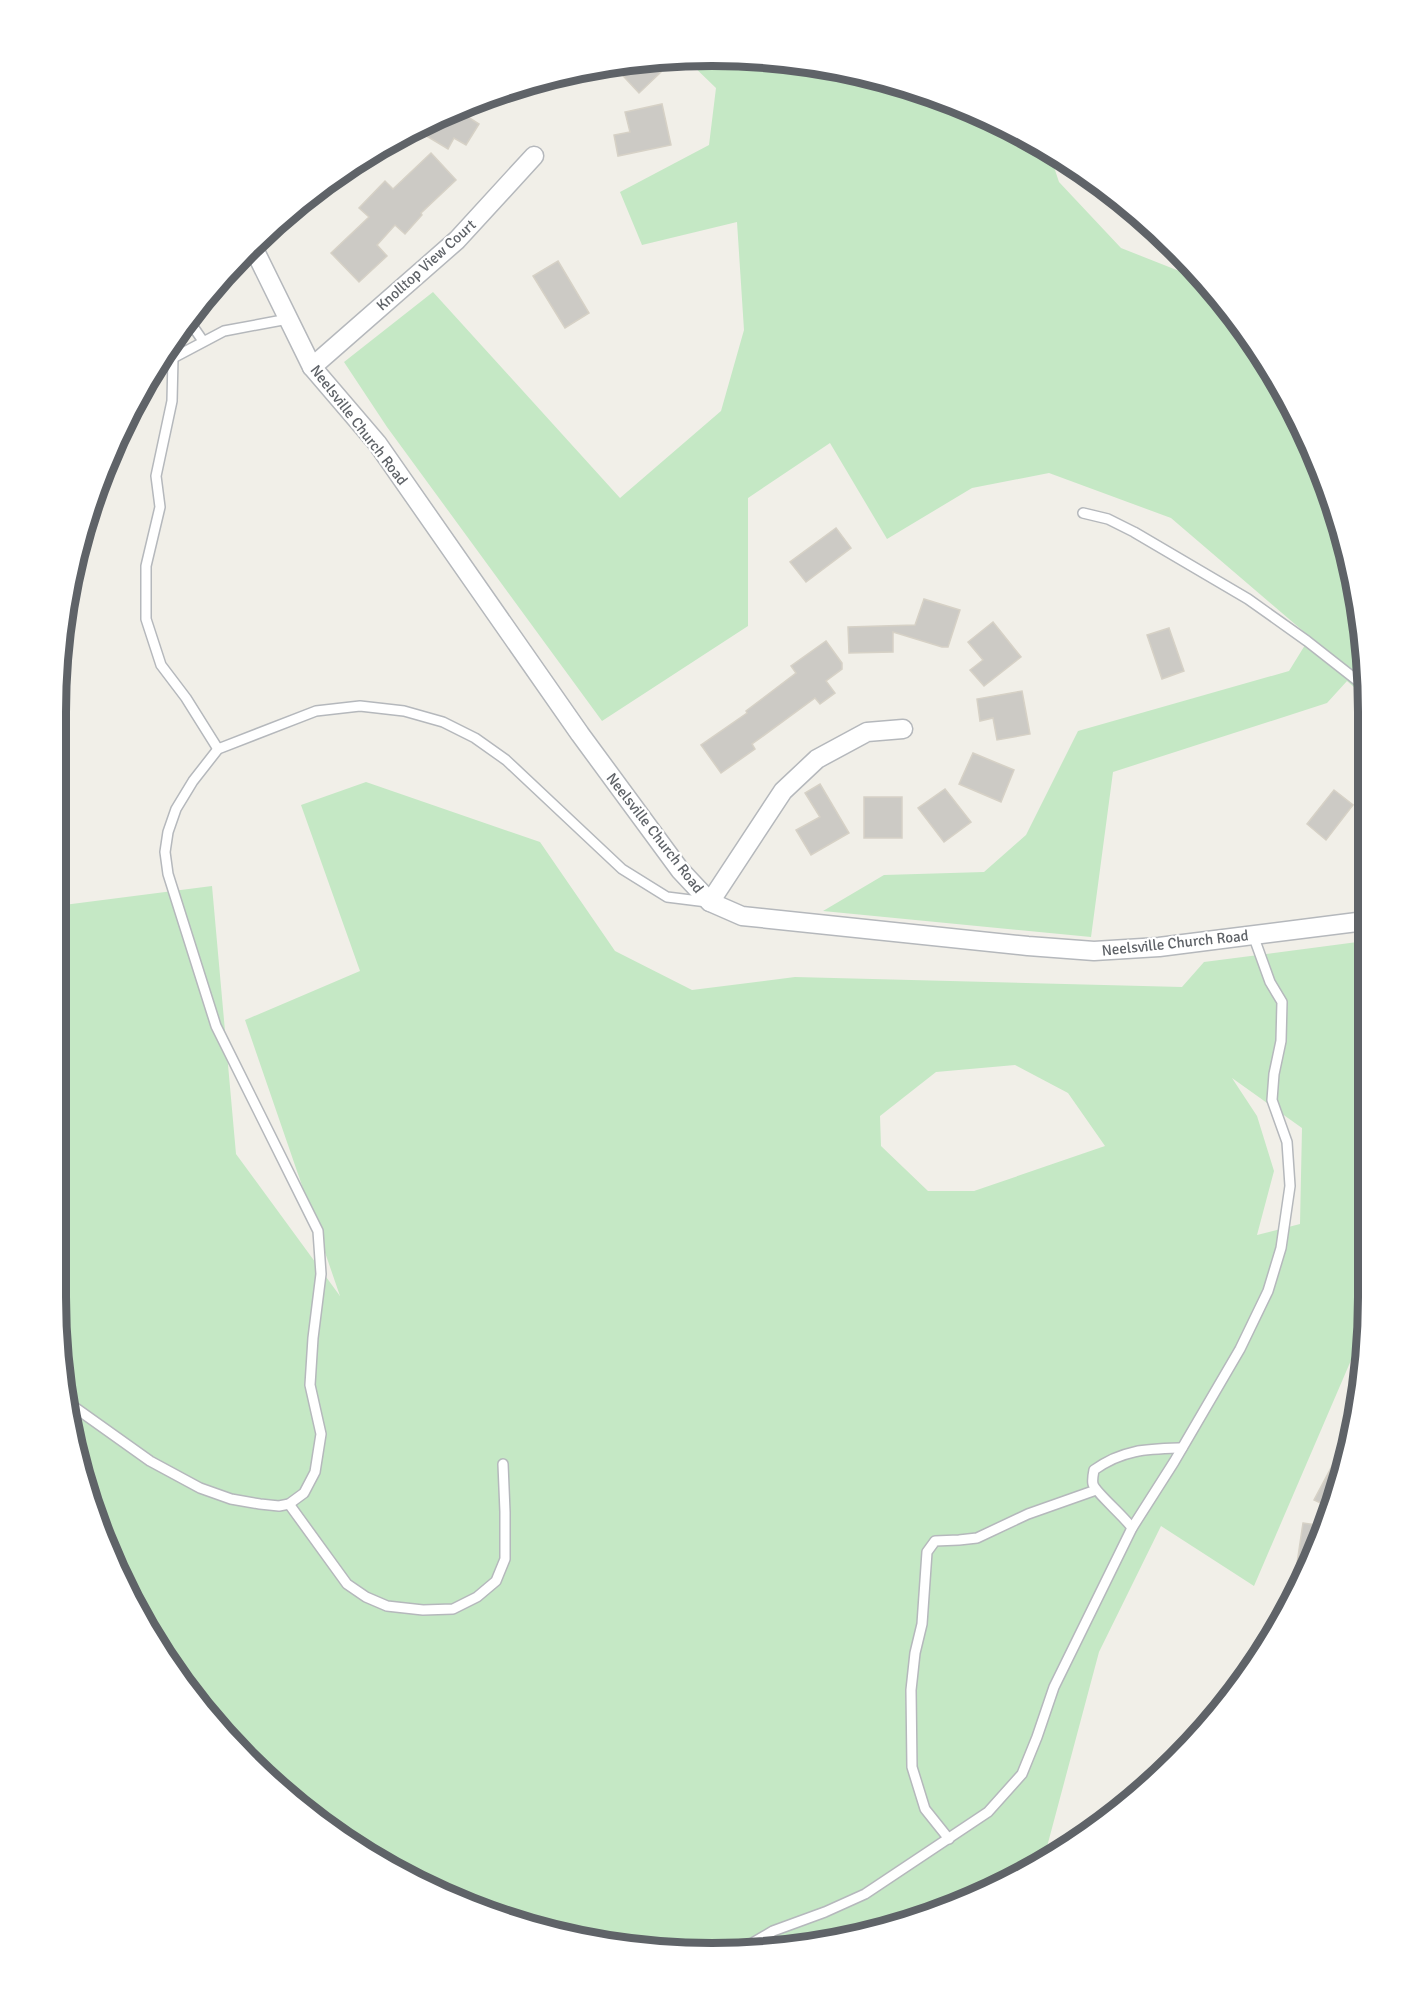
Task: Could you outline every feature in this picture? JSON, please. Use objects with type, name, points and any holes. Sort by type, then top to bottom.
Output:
[{"type":"street","name":"Knolltop View Court","points":[[312,367],[457,240],[534,156]]},
{"type":"street","name":"Neelsville Church Road","points":[[256,254],[312,367],[377,443],[580,734],[680,870],[710,902],[742,916],[1094,951],[1159,947],[1358,922]]},
{"type":"street","points":[[710,902],[783,791],[818,759],[867,732],[903,729]]},
{"type":"lane","points":[[218,749],[186,698],[161,665],[146,619],[146,566],[160,507],[156,476],[172,401],[173,358],[224,331],[288,319]]},
{"type":"lane","points":[[193,327],[203,341]]},
{"type":"lane","points":[[1083,513],[1108,519],[1134,532],[1248,599],[1357,681]]},
{"type":"lane","points":[[76,1408],[150,1461],[200,1488],[231,1499],[279,1506],[289,1504],[304,1493],[315,1473],[321,1434],[310,1385],[321,1274],[318,1231],[216,1026],[176,903],[165,852],[168,831],[176,809],[193,781],[218,749],[316,711],[360,706],[404,711],[443,722],[475,738],[506,760],[622,869],[667,897],[710,902]]},
{"type":"lane","points":[[754,1942],[773,1931],[865,1894],[987,1812],[1022,1774],[1054,1687],[1132,1528],[1240,1349],[1268,1291],[1281,1248],[1290,1186],[1287,1142],[1272,1100],[1274,1074],[1281,1041],[1282,1002],[1270,982],[1252,935]]},
{"type":"lane","points":[[1132,1528],[1124,1516],[1095,1490],[1092,1482],[1094,1470],[1114,1457],[1126,1453],[1182,1448]]},
{"type":"lane","points":[[289,1504],[347,1584],[366,1597],[387,1606],[423,1611],[453,1609],[477,1597],[496,1581],[505,1559],[506,1512],[502,1464]]},
{"type":"lane","points":[[949,1839],[926,1809],[912,1767],[911,1690],[915,1653],[922,1624],[927,1552],[935,1541],[976,1538],[1028,1514],[1095,1490]]},
{"type":"green space","points":[[694,66],[754,67],[838,78],[920,100],[959,115],[998,133],[1053,164],[1059,182],[1121,248],[1187,274],[1198,286],[1249,353],[1291,426],[1309,465],[1324,504],[1346,586],[1357,690],[1347,681],[1327,703],[1113,772],[1091,937],[823,911],[884,875],[984,872],[1026,835],[1078,731],[1289,671],[1310,637],[1171,518],[1049,473],[972,488],[887,539],[830,443],[748,498],[748,626],[602,721],[387,427],[344,362],[433,292],[620,498],[721,411],[744,330],[737,222],[642,245],[620,192],[709,145],[716,88]]},
{"type":"green space","points":[[366,782],[540,842],[615,951],[692,990],[795,977],[1182,987],[1204,962],[1358,942],[1358,1297],[1356,1349],[1254,1586],[1161,1526],[1099,1652],[1046,1849],[998,1876],[959,1894],[920,1909],[838,1931],[754,1942],[712,1943],[670,1942],[586,1931],[504,1909],[465,1894],[426,1876],[353,1834],[286,1783],[226,1723],[199,1690],[153,1620],[115,1544],[100,1505],[78,1423],[67,1339],[66,1297],[66,905],[212,886],[236,1154],[340,1296],[245,1020],[360,971],[301,805]],"holes":[[[1015,1065],[1068,1093],[1105,1146],[974,1191],[928,1191],[881,1146],[880,1116],[936,1072]],[[1232,1078],[1302,1128],[1300,1224],[1257,1235],[1274,1171],[1257,1116]]]},
{"type":"building","points":[[658,68],[661,72],[639,93],[620,73]]},
{"type":"building","points":[[662,104],[671,145],[618,156],[614,135],[630,132],[625,112]]},
{"type":"building","points":[[465,115],[479,124],[466,145],[454,138],[448,149],[424,134]]},
{"type":"building","points":[[431,153],[456,180],[421,213],[422,215],[405,234],[395,225],[377,245],[387,256],[359,282],[331,253],[369,217],[359,208],[385,181],[393,189]]},
{"type":"building","points":[[558,261],[589,313],[565,328],[533,276]]},
{"type":"building","points":[[836,528],[851,548],[806,582],[790,562]]},
{"type":"building","points":[[924,599],[960,610],[948,647],[893,632],[893,652],[849,653],[848,627],[915,625]]},
{"type":"building","points":[[993,622],[1021,657],[984,686],[970,670],[983,660],[968,642]]},
{"type":"building","points":[[1169,628],[1184,671],[1162,679],[1147,635]]},
{"type":"building","points":[[826,641],[842,663],[842,669],[826,681],[835,693],[820,704],[815,698],[752,744],[755,749],[721,773],[701,745],[747,713],[746,711],[796,673],[791,666]]},
{"type":"building","points":[[1022,691],[1030,734],[997,740],[993,718],[980,721],[977,699]]},
{"type":"building","points":[[973,753],[1014,770],[1001,802],[959,784]]},
{"type":"building","points":[[820,784],[849,833],[811,855],[796,830],[820,817],[805,793]]},
{"type":"building","points":[[945,789],[971,822],[944,842],[918,808]]},
{"type":"building","points":[[1334,790],[1353,805],[1326,840],[1307,824]]},
{"type":"building","points":[[864,797],[902,797],[902,838],[864,838]]},
{"type":"building","points":[[1338,1454],[1324,1505],[1314,1500]]},
{"type":"building","points":[[1303,1523],[1316,1525],[1309,1544],[1296,1573]]}]
